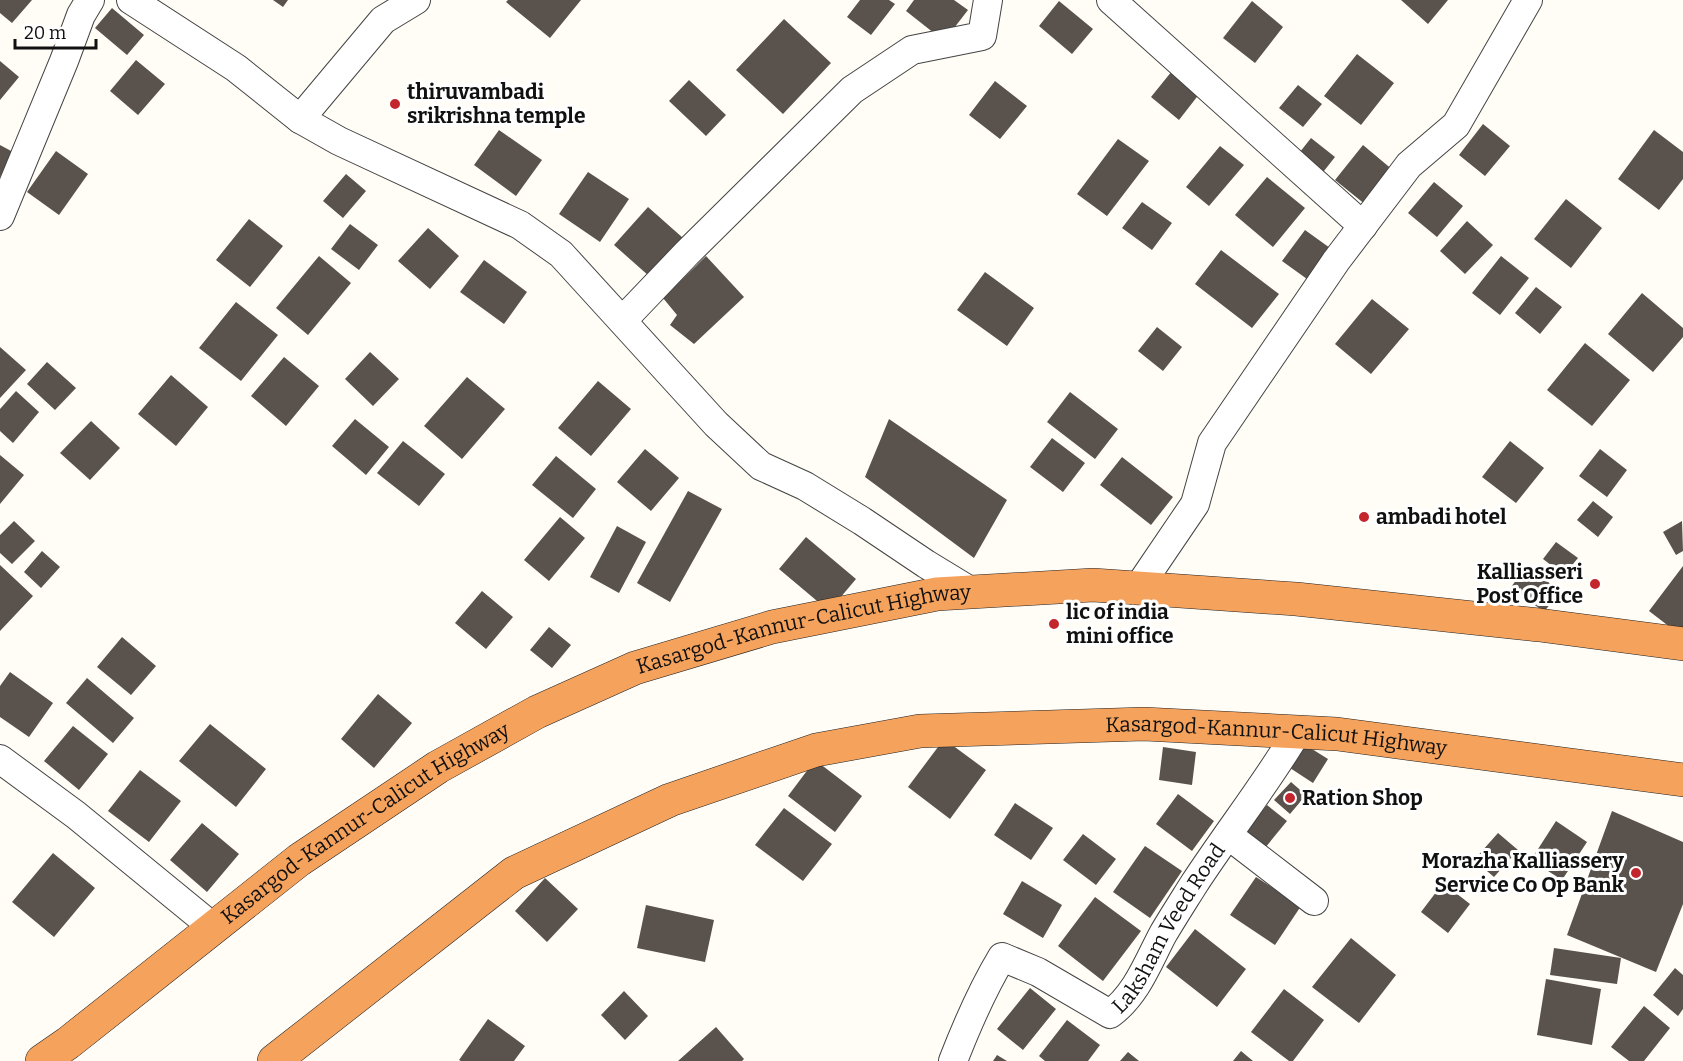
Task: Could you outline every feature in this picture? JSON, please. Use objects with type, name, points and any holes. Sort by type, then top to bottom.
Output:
[{"type":"highway","name":"Kasargod-Kannur-Calicut Highway","points":[[42,1061],[68,1043],[299,860],[438,766],[537,712],[635,668],[772,627],[938,594],[1093,585],[1296,599],[1527,624],[1683,644]]},
{"type":"highway","name":"Kasargod-Kannur-Calicut Highway","points":[[274,1061],[514,873],[670,800],[816,750],[932,731],[1144,724],[1337,734],[1683,780]]},
{"type":"street","points":[[0,216],[81,15],[90,0]]},
{"type":"street","points":[[131,0],[236,68],[300,119],[339,141],[520,225],[561,254],[716,424],[761,466],[805,486],[972,592]]},
{"type":"street","points":[[300,119],[383,20],[416,0]]},
{"type":"street","points":[[623,320],[852,90],[912,50],[982,36],[988,0]]},
{"type":"street","points":[[1111,0],[1363,226]]},
{"type":"street","points":[[1138,588],[1195,504],[1212,443],[1336,261],[1409,165],[1456,125],[1528,0]]},
{"type":"street","name":"Laksham Veed Road","points":[[953,1061],[970,1019],[1002,957],[1038,972],[1110,1014],[1118,1008],[1135,989],[1164,932],[1298,732]]},
{"type":"street","points":[[0,759],[76,815],[214,928]]},
{"type":"street","points":[[1228,835],[1314,901]]},
{"type":"building","points":[[0,0],[32,0],[12,23],[0,13]]},
{"type":"building","points":[[273,0],[288,0],[283,7]]},
{"type":"building","points":[[508,0],[581,0],[550,38],[506,2]]},
{"type":"building","points":[[860,0],[889,0],[895,4],[871,35],[847,17]]},
{"type":"building","points":[[914,0],[954,0],[968,10],[944,41],[906,11]]},
{"type":"building","points":[[1401,0],[1448,0],[1428,24]]},
{"type":"building","points":[[1059,1],[1093,29],[1072,54],[1039,26]]},
{"type":"building","points":[[1252,1],[1283,27],[1255,63],[1223,38]]},
{"type":"building","points":[[112,8],[144,35],[127,55],[95,28]]},
{"type":"building","points":[[784,19],[831,63],[783,114],[736,70]]},
{"type":"building","points":[[1357,54],[1394,83],[1361,125],[1324,96]]},
{"type":"building","points":[[136,60],[165,84],[138,115],[110,91]]},
{"type":"building","points":[[0,61],[19,77],[0,100]]},
{"type":"building","points":[[1172,71],[1200,93],[1179,120],[1151,97]]},
{"type":"building","points":[[689,80],[726,115],[706,136],[669,101]]},
{"type":"building","points":[[995,81],[1027,106],[1000,139],[969,115]]},
{"type":"building","points":[[1298,85],[1322,104],[1303,127],[1279,108]]},
{"type":"building","points":[[1483,124],[1510,146],[1485,176],[1459,155]]},
{"type":"building","points":[[499,130],[542,160],[516,196],[474,165]]},
{"type":"building","points":[[1654,130],[1683,152],[1683,179],[1659,210],[1618,179]]},
{"type":"building","points":[[1311,138],[1335,157],[1320,176],[1296,157]]},
{"type":"building","points":[[1118,139],[1149,161],[1107,216],[1077,194]]},
{"type":"building","points":[[0,145],[13,152],[0,177]]},
{"type":"building","points":[[1363,145],[1394,171],[1366,205],[1335,180]]},
{"type":"building","points":[[1220,146],[1244,165],[1209,206],[1186,187]]},
{"type":"building","points":[[56,151],[88,174],[59,215],[27,192]]},
{"type":"building","points":[[588,172],[629,199],[600,242],[559,214]]},
{"type":"building","points":[[346,174],[366,191],[343,218],[323,201]]},
{"type":"building","points":[[1267,177],[1305,208],[1273,247],[1235,215]]},
{"type":"building","points":[[1434,182],[1463,206],[1437,237],[1408,213]]},
{"type":"building","points":[[1566,199],[1602,228],[1571,268],[1534,239]]},
{"type":"building","points":[[1142,202],[1172,223],[1152,250],[1122,228]]},
{"type":"building","points":[[648,207],[683,238],[649,276],[614,245]]},
{"type":"building","points":[[249,219],[283,246],[250,287],[216,260]]},
{"type":"building","points":[[1467,221],[1493,245],[1465,274],[1440,251]]},
{"type":"building","points":[[350,224],[378,245],[359,270],[331,249]]},
{"type":"building","points":[[428,228],[459,256],[430,289],[398,261]]},
{"type":"building","points":[[1305,230],[1330,248],[1307,279],[1282,261]]},
{"type":"building","points":[[1221,250],[1279,294],[1252,328],[1195,284]]},
{"type":"building","points":[[319,256],[351,283],[308,335],[276,308]]},
{"type":"building","points":[[706,256],[744,297],[694,344],[670,325],[677,315],[663,298]]},
{"type":"building","points":[[1501,256],[1529,278],[1500,315],[1472,293]]},
{"type":"building","points":[[484,260],[527,292],[504,324],[460,292]]},
{"type":"building","points":[[985,272],[1034,308],[1007,346],[957,310]]},
{"type":"building","points":[[1536,287],[1562,307],[1540,334],[1515,313]]},
{"type":"building","points":[[1642,293],[1683,328],[1683,337],[1653,372],[1608,334]]},
{"type":"building","points":[[1372,299],[1409,329],[1371,374],[1335,344]]},
{"type":"building","points":[[236,302],[278,335],[241,381],[199,348]]},
{"type":"building","points":[[1157,327],[1182,347],[1163,371],[1138,351]]},
{"type":"building","points":[[1585,343],[1630,380],[1592,426],[1547,390]]},
{"type":"building","points":[[0,347],[26,370],[0,398]]},
{"type":"building","points":[[370,352],[399,379],[373,406],[345,379]]},
{"type":"building","points":[[284,357],[319,386],[286,426],[251,396]]},
{"type":"building","points":[[47,362],[76,388],[55,410],[27,384]]},
{"type":"building","points":[[171,375],[208,407],[176,446],[138,414]]},
{"type":"building","points":[[467,377],[505,409],[462,459],[424,426]]},
{"type":"building","points":[[598,381],[631,409],[591,456],[558,428]]},
{"type":"building","points":[[16,391],[39,412],[13,443],[0,431],[0,409]]},
{"type":"building","points":[[1070,392],[1118,429],[1095,459],[1047,422]]},
{"type":"building","points":[[355,419],[389,447],[366,475],[332,446]]},
{"type":"building","points":[[889,419],[1007,500],[974,558],[865,477]]},
{"type":"building","points":[[91,421],[120,448],[90,480],[60,453]]},
{"type":"building","points":[[1052,438],[1085,463],[1063,492],[1030,467]]},
{"type":"building","points":[[403,441],[445,474],[419,506],[377,473]]},
{"type":"building","points":[[1510,441],[1544,468],[1516,503],[1482,477]]},
{"type":"building","points":[[645,449],[679,478],[651,511],[617,482]]},
{"type":"building","points":[[1600,449],[1627,470],[1607,497],[1579,476]]},
{"type":"building","points":[[0,455],[24,475],[0,504]]},
{"type":"building","points":[[556,456],[596,489],[573,518],[532,485]]},
{"type":"building","points":[[1122,457],[1173,497],[1151,525],[1100,485]]},
{"type":"building","points":[[688,491],[722,509],[670,602],[637,583]]},
{"type":"building","points":[[1593,501],[1613,517],[1598,537],[1577,520]]},
{"type":"building","points":[[560,517],[585,538],[549,581],[524,560]]},
{"type":"building","points":[[14,521],[35,541],[12,564],[0,553],[0,535]]},
{"type":"building","points":[[1682,521],[1683,551],[1676,555],[1663,532]]},
{"type":"building","points":[[617,526],[646,542],[619,593],[590,577]]},
{"type":"building","points":[[806,537],[856,579],[829,611],[779,569]]},
{"type":"building","points":[[1556,542],[1578,558],[1564,575],[1543,559]]},
{"type":"building","points":[[42,551],[60,567],[41,588],[24,572]]},
{"type":"building","points":[[0,565],[33,596],[0,631]]},
{"type":"building","points":[[1527,566],[1560,591],[1544,612],[1511,587]]},
{"type":"building","points":[[1683,566],[1683,628],[1679,634],[1649,611]]},
{"type":"building","points":[[482,591],[513,617],[486,649],[455,623]]},
{"type":"building","points":[[549,627],[571,645],[552,668],[530,650]]},
{"type":"building","points":[[122,637],[156,666],[131,695],[97,667]]},
{"type":"building","points":[[10,672],[53,703],[29,737],[0,717],[0,686]]},
{"type":"building","points":[[87,678],[134,718],[113,743],[66,703]]},
{"type":"building","points":[[378,694],[412,723],[374,768],[341,739]]},
{"type":"building","points":[[210,724],[266,769],[236,807],[179,761]]},
{"type":"building","points":[[73,726],[108,754],[79,790],[44,761]]},
{"type":"building","points":[[944,739],[986,770],[950,819],[908,787]]},
{"type":"building","points":[[1304,744],[1328,759],[1313,783],[1290,768]]},
{"type":"building","points":[[1163,747],[1196,752],[1192,785],[1159,780]]},
{"type":"building","points":[[815,760],[862,796],[835,832],[788,796]]},
{"type":"building","points":[[140,770],[181,801],[149,842],[108,811]]},
{"type":"building","name":"Ration Shop","points":[[1291,782],[1306,795],[1290,814],[1274,800]]},
{"type":"building","points":[[1178,794],[1214,821],[1192,851],[1156,824]]},
{"type":"building","points":[[1015,803],[1053,828],[1031,860],[994,835]]},
{"type":"building","points":[[1267,805],[1287,821],[1265,848],[1245,832]]},
{"type":"building","points":[[784,808],[832,844],[803,881],[755,845]]},
{"type":"building","name":"Morazha Kalliassery Service Co Op Bank","points":[[1612,811],[1683,842],[1683,904],[1656,972],[1567,935]]},
{"type":"building","points":[[1556,821],[1587,842],[1562,880],[1531,860]]},
{"type":"building","points":[[202,823],[239,854],[207,892],[170,860]]},
{"type":"building","points":[[1498,833],[1518,850],[1494,877],[1474,860]]},
{"type":"building","points":[[1083,834],[1116,859],[1096,885],[1063,860]]},
{"type":"building","points":[[1145,846],[1182,871],[1150,918],[1113,892]]},
{"type":"building","points":[[53,853],[95,888],[54,937],[12,902]]},
{"type":"building","points":[[1256,877],[1301,906],[1275,945],[1230,915]]},
{"type":"building","points":[[545,878],[578,909],[547,942],[515,911]]},
{"type":"building","points":[[1022,881],[1062,905],[1043,938],[1003,914]]},
{"type":"building","points":[[1443,883],[1470,904],[1448,933],[1421,912]]},
{"type":"building","points":[[1095,897],[1141,931],[1103,981],[1058,946]]},
{"type":"building","points":[[646,905],[714,920],[705,962],[637,948]]},
{"type":"building","points":[[1195,929],[1246,969],[1217,1007],[1166,967]]},
{"type":"building","points":[[1351,938],[1396,975],[1359,1023],[1312,987]]},
{"type":"building","points":[[1554,948],[1621,958],[1617,984],[1550,975]]},
{"type":"building","points":[[1675,968],[1683,975],[1683,1009],[1678,1016],[1653,995]]},
{"type":"building","points":[[1546,979],[1601,989],[1592,1045],[1537,1035]]},
{"type":"building","points":[[1030,988],[1056,1009],[1023,1050],[997,1029]]},
{"type":"building","points":[[1284,989],[1324,1020],[1293,1061],[1289,1061],[1251,1032]]},
{"type":"building","points":[[624,991],[648,1016],[625,1040],[601,1015]]},
{"type":"building","points":[[1644,1006],[1670,1028],[1644,1061],[1629,1061],[1611,1047]]},
{"type":"building","points":[[488,1019],[525,1046],[514,1061],[459,1060]]},
{"type":"building","points":[[1067,1020],[1100,1045],[1088,1061],[1045,1061],[1039,1056]]},
{"type":"building","points":[[716,1027],[744,1059],[742,1061],[678,1061]]},
{"type":"building","points":[[1241,1051],[1253,1061],[1233,1061]]},
{"type":"building","points":[[1128,1052],[1139,1061],[1120,1061]]},
{"type":"building","points":[[997,1055],[1007,1061],[993,1061]]},
{"type":"place","name":"thiruvambadi srikrishna temple","points":[[395,104]]},
{"type":"place","name":"ambadi hotel","points":[[1364,517]]},
{"type":"place","name":"Kalliasseri Post Office","points":[[1595,584]]},
{"type":"place","name":"lic of india mini office","points":[[1054,624]]},
{"type":"place","name":"Ration Shop","points":[[1290,798]]},
{"type":"place","name":"Morazha Kalliassery Service Co Op Bank","points":[[1636,873]]}]
